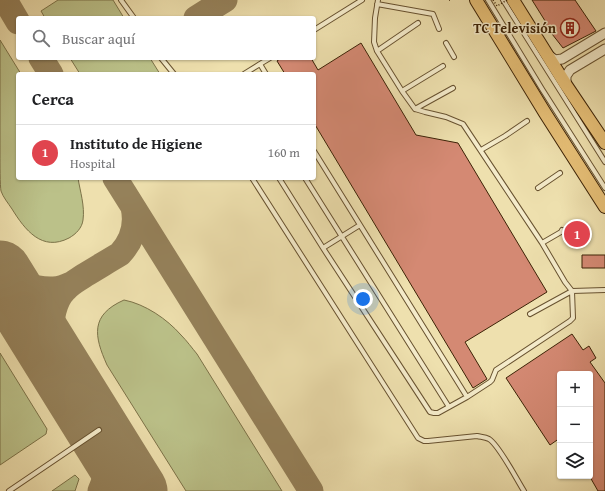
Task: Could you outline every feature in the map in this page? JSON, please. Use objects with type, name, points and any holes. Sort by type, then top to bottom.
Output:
[{"type":"main road","points":[[476,0],[545,114],[605,207]]},
{"type":"main road","points":[[513,0],[566,85],[605,143]]},
{"type":"street","points":[[547,54],[555,60],[562,58],[605,33]]},
{"type":"street","points":[[566,85],[566,76],[570,70],[605,49]]},
{"type":"lane","points":[[121,0],[133,16]]},
{"type":"lane","points":[[316,29],[362,0]]},
{"type":"lane","points":[[488,0],[605,188]]},
{"type":"lane","points":[[503,0],[605,162]]},
{"type":"lane","points":[[280,180],[430,412],[436,414],[467,397],[491,381],[496,370],[572,320],[572,291],[463,124],[446,117],[415,109],[377,51],[374,42],[374,29],[378,2],[433,14],[439,29]]},
{"type":"lane","points":[[377,51],[418,23]]},
{"type":"lane","points":[[446,43],[454,57]]},
{"type":"lane","points":[[164,60],[172,72]]},
{"type":"lane","points":[[247,72],[267,60]]},
{"type":"lane","points":[[260,64],[265,72]]},
{"type":"lane","points":[[402,91],[443,66]]},
{"type":"lane","points":[[415,109],[453,88]]},
{"type":"lane","points":[[481,150],[527,121]]},
{"type":"lane","points":[[316,154],[467,397]]},
{"type":"lane","points":[[538,188],[560,173]]},
{"type":"lane","points":[[253,180],[418,438],[428,441],[477,436],[489,440],[498,448],[524,491]]},
{"type":"lane","points":[[306,180],[449,407]]},
{"type":"lane","points":[[323,248],[360,225]]},
{"type":"lane","points":[[542,243],[562,230]]},
{"type":"lane","points":[[530,314],[572,291],[605,290]]},
{"type":"lane","points":[[9,491],[99,430]]},
{"type":"path","points":[[493,0],[497,6],[507,0]]},
{"type":"green space","points":[[58,0],[113,0],[123,16],[44,16],[41,11]]},
{"type":"green space","points":[[0,40],[20,72],[16,72],[16,180],[78,180],[83,204],[83,215],[80,228],[74,235],[59,242],[43,241],[35,237],[17,217],[4,198],[1,191]]},
{"type":"green space","points":[[71,60],[151,60],[159,72],[79,72]]},
{"type":"green space","points":[[124,300],[148,309],[169,323],[197,354],[282,491],[186,491],[107,365],[99,345],[98,327],[100,320],[105,312]]},
{"type":"green space","points":[[0,353],[47,429],[46,434],[0,465]]},
{"type":"green space","points":[[75,475],[79,479],[75,491],[52,491]]},
{"type":"building","name":"TC Televisión","points":[[532,0],[575,0],[596,31],[563,48],[545,25],[547,24]]},
{"type":"building","points":[[361,43],[416,135],[458,143],[547,292],[465,342],[487,379],[473,388],[316,126],[316,72],[284,72],[277,61],[312,60],[318,70]]},
{"type":"building","points":[[582,255],[605,255],[605,268],[582,268]]},
{"type":"building","points":[[572,334],[583,350],[589,346],[596,358],[590,362],[605,383],[605,491],[598,491],[591,479],[593,479],[593,371],[557,371],[557,440],[550,445],[506,378]]},
{"type":"taxiway","points":[[5,0],[16,19]]},
{"type":"taxiway","points":[[199,16],[225,0]]},
{"type":"taxiway","points":[[42,60],[50,72]]},
{"type":"taxiway","points":[[116,180],[311,491]]},
{"type":"taxiway","points":[[62,372],[54,350],[52,335],[52,319],[57,302],[70,285],[120,254],[131,238],[133,232],[133,207]]},
{"type":"taxiway","points":[[0,266],[17,280],[38,288],[58,289],[71,284]]},
{"type":"taxiway","points":[[99,430],[106,453],[105,476],[100,491]]},
{"type":"runway","points":[[0,272],[136,491]]},
{"type":"place","name":"TC Televisión","points":[[570,28]]},
{"type":"place","name":"Instituto de Higiene","points":[[577,234]]}]
